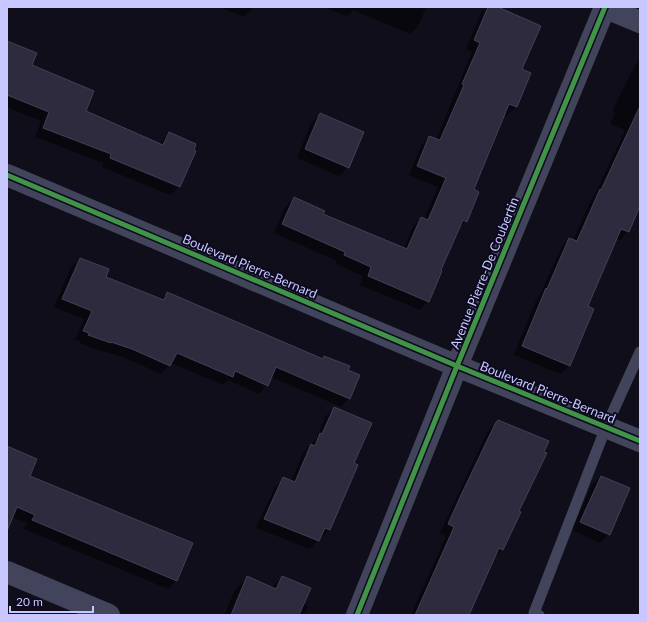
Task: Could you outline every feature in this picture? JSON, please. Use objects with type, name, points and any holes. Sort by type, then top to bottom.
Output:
[{"type":"street","points":[[605,7],[640,22]]},
{"type":"street","name":"Avenue Pierre-De Coubertin","points":[[357,615],[457,366],[605,7]]},
{"type":"street","name":"Boulevard Pierre-Bernard","points":[[7,175],[457,366],[640,441]]},
{"type":"street","points":[[7,572],[109,615]]},
{"type":"lane","points":[[535,614],[606,427],[640,352]]},
{"type":"building","points":[[488,7],[498,7],[541,26],[522,69],[531,73],[517,107],[509,104],[474,189],[479,192],[467,222],[463,220],[429,302],[368,276],[371,267],[344,255],[345,252],[282,224],[294,197],[325,211],[323,214],[407,249],[421,217],[428,220],[446,178],[417,166],[429,136],[440,140],[464,85],[462,84],[480,43],[474,40]]},
{"type":"building","points":[[7,41],[37,53],[32,65],[94,91],[86,111],[163,145],[169,132],[196,144],[194,150],[196,151],[180,187],[110,158],[111,154],[43,128],[49,112],[7,95]]},
{"type":"building","points":[[640,106],[640,206],[629,232],[621,229],[588,306],[594,309],[570,366],[522,346],[569,238],[577,241]]},
{"type":"building","points":[[320,113],[364,132],[349,168],[305,149]]},
{"type":"building","points":[[80,258],[109,269],[106,277],[164,300],[167,292],[323,359],[324,356],[350,366],[348,370],[360,375],[350,399],[276,367],[268,386],[235,371],[233,377],[177,353],[170,366],[132,349],[88,335],[89,333],[83,331],[92,311],[62,299]]},
{"type":"building","points":[[334,407],[372,423],[354,463],[358,465],[330,530],[325,528],[319,541],[264,519],[283,477],[295,482],[311,444],[315,446]]},
{"type":"building","points":[[498,420],[549,441],[544,452],[547,453],[519,511],[521,512],[503,550],[499,548],[469,615],[415,615],[454,527],[448,524]]},
{"type":"building","points":[[7,446],[37,459],[30,476],[193,543],[177,581],[32,520],[35,515],[17,507],[7,531]]},
{"type":"building","points":[[601,476],[630,488],[610,535],[580,522]]},
{"type":"building","points":[[247,576],[276,589],[282,576],[311,588],[299,615],[231,615]]},
{"type":"cycle path","points":[[357,615],[457,366],[605,7]]},
{"type":"cycle path","points":[[7,175],[457,366],[640,441]]}]
